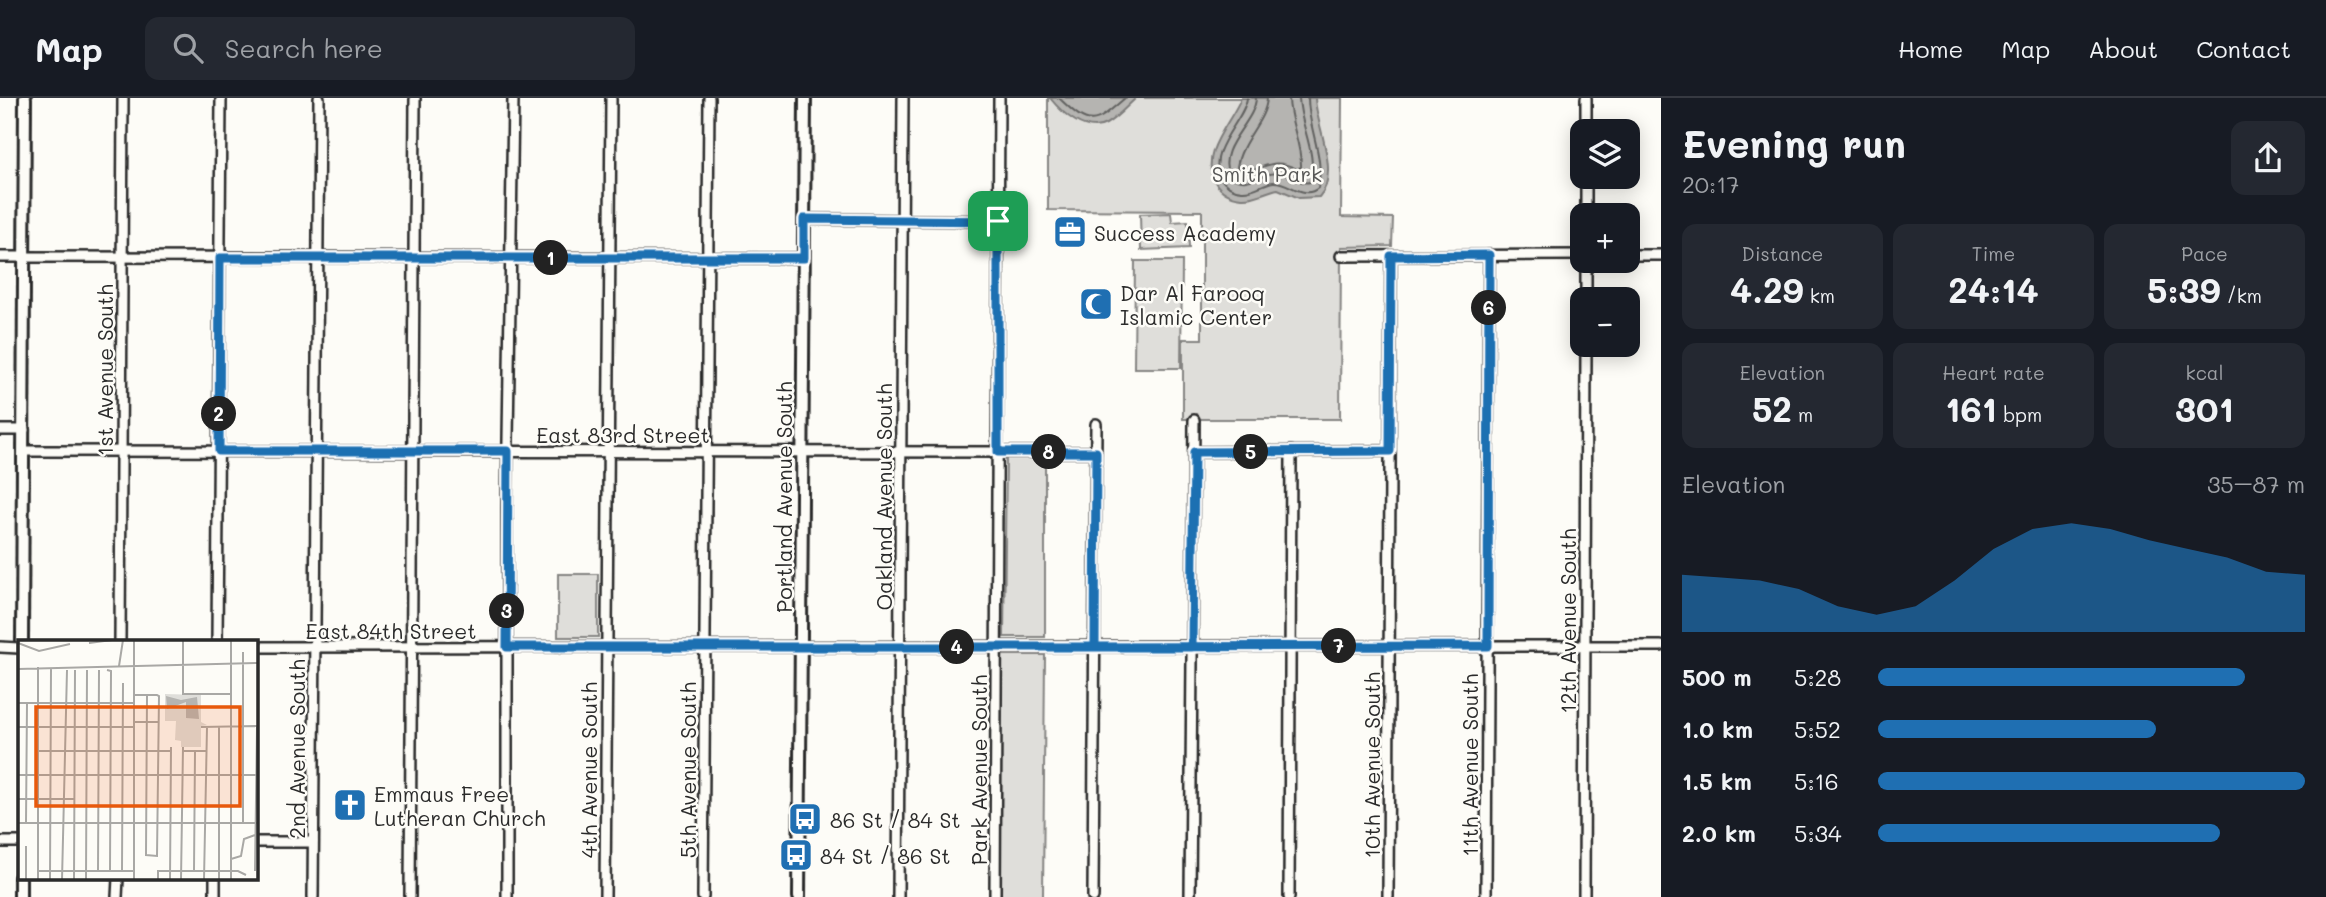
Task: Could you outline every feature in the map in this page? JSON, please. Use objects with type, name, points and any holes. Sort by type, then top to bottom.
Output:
[{"type":"main road","points":[[22,640],[25,98]]},
{"type":"main road","name":"Portland Avenue South","points":[[799,897],[805,98]]},
{"type":"street","name":"1st Avenue South","points":[[120,640],[123,98]]},
{"type":"street","points":[[217,640],[221,98]]},
{"type":"street","name":"2nd Avenue South","points":[[313,897],[319,98]]},
{"type":"street","points":[[410,897],[415,98]]},
{"type":"street","points":[[507,897],[508,451],[513,98]]},
{"type":"street","name":"4th Avenue South","points":[[605,897],[611,98]]},
{"type":"street","name":"5th Avenue South","points":[[703,897],[709,98]]},
{"type":"street","name":"Oakland Avenue South","points":[[898,897],[903,98]]},
{"type":"street","name":"Park Avenue South","points":[[995,897],[999,98]]},
{"type":"street","points":[[1586,98],[1586,119]]},
{"type":"street","points":[[804,219],[998,221]]},
{"type":"street","name":"11th Avenue South","points":[[1486,897],[1489,255]]},
{"type":"street","points":[[1342,256],[1570,255]]},
{"type":"street","points":[[1640,255],[1661,255]]},
{"type":"street","name":"10th Avenue South","points":[[1388,897],[1391,256]]},
{"type":"street","points":[[0,257],[804,258]]},
{"type":"street","name":"12th Avenue South","points":[[1584,897],[1586,357]]},
{"type":"street","points":[[1190,897],[1194,420]]},
{"type":"street","points":[[1093,897],[1096,424]]},
{"type":"street","points":[[0,430],[23,430]]},
{"type":"street","name":"East 83rd Street","points":[[23,451],[1096,452]]},
{"type":"street","points":[[1194,452],[1390,451]]},
{"type":"street","points":[[1289,897],[1292,452]]},
{"type":"street","name":"East 84th Street","points":[[257,647],[1661,646]]},
{"type":"street","points":[[0,648],[18,648]]},
{"type":"street","points":[[0,842],[18,842]]},
{"type":"street","points":[[257,842],[313,842]]},
{"type":"green space","name":"Smith Park","points":[[1048,98],[1342,98],[1341,217],[1393,218],[1392,246],[1341,247],[1340,419],[1183,419],[1183,339],[1202,339],[1202,211],[1048,210]]},
{"type":"green space","points":[[1171,213],[1172,222],[1188,221],[1189,248],[1141,250],[1140,214]]},
{"type":"green space","points":[[1135,261],[1182,261],[1181,368],[1134,368]]},
{"type":"green space","points":[[1006,457],[1045,457],[1045,637],[1004,637]]},
{"type":"green space","points":[[558,574],[598,574],[598,637],[558,637]]},
{"type":"green space","points":[[1003,655],[1045,655],[1043,897],[1000,897]]},
{"type":"water","points":[[1050,98],[1136,98],[1106,124],[1090,127],[1068,116]]},
{"type":"water","points":[[1241,98],[1315,98],[1328,163],[1328,176],[1319,197],[1299,198],[1278,189],[1242,198],[1217,186],[1211,171],[1214,149]]},
{"type":"place","name":"Success Academy","points":[[1070,232]]},
{"type":"place","name":"Dar Al Farooq Islamic Center","points":[[1096,304]]},
{"type":"place","name":"Emmaus Free Lutheran Church","points":[[350,805]]},
{"type":"place","name":"86 St / 84 St","points":[[805,819]]},
{"type":"place","name":"84 St / 86 St","points":[[796,855]]},
{"type":"route","points":[[998,221],[804,219],[804,258],[220,258],[219,451],[508,451],[507,647],[1103,647],[1192,647],[1194,452],[1390,451],[1391,256],[1489,255],[1488,646],[1192,647],[1095,647],[1096,452],[998,452],[998,221]]}]
